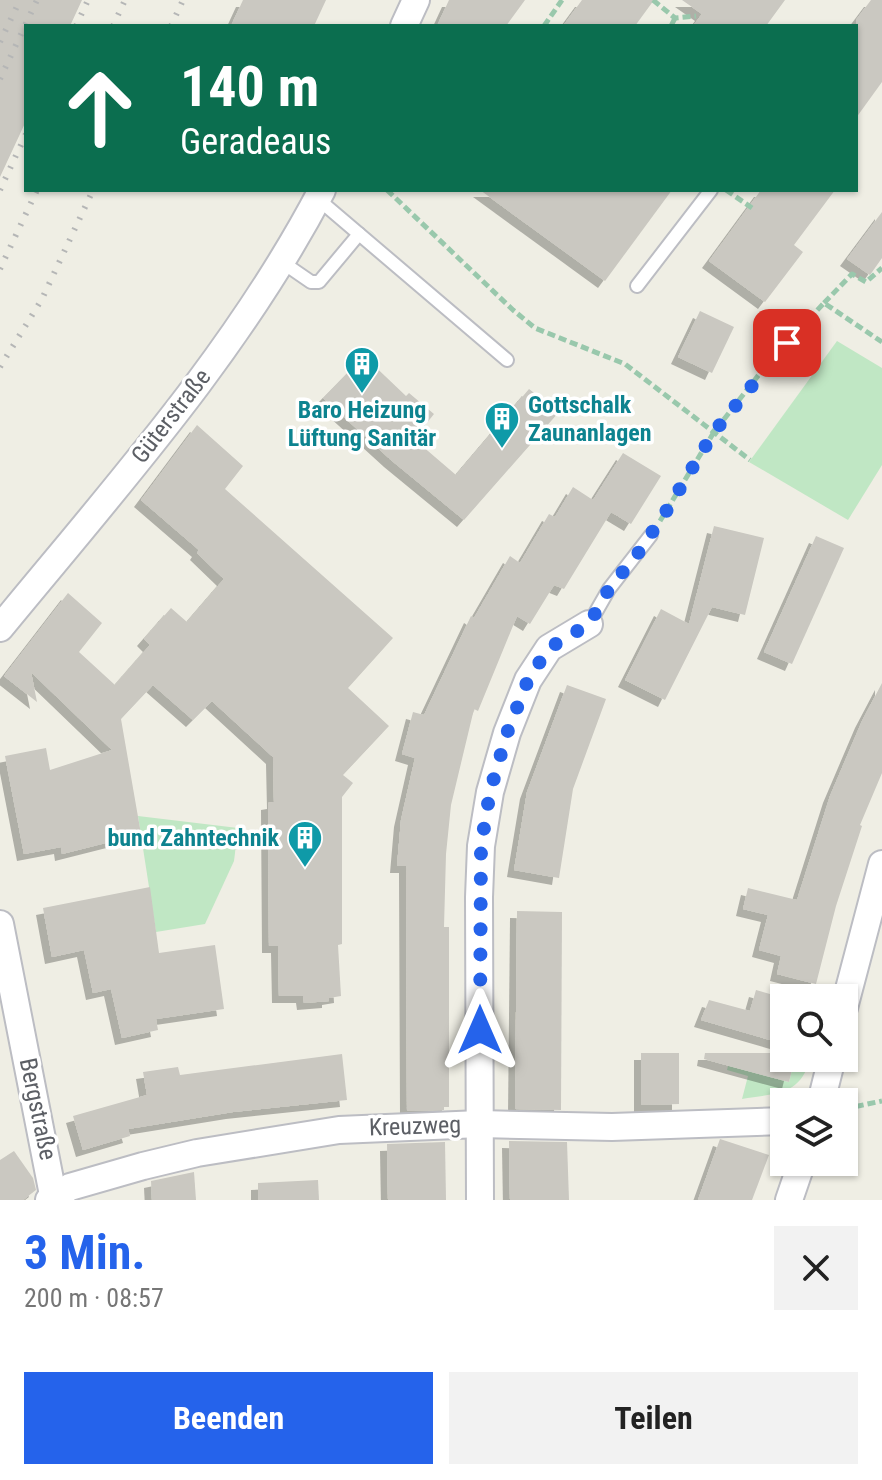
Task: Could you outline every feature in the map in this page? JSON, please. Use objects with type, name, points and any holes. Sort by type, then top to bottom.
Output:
[{"type":"street","points":[[405,24],[416,0]]},
{"type":"street","name":"Güterstraße","points":[[0,628],[201,380],[282,262],[320,194]]},
{"type":"street","points":[[480,1200],[479,897],[481,846],[490,792],[507,733],[528,680],[549,648],[589,624]]},
{"type":"street","points":[[850,984],[882,864]]},
{"type":"street","name":"Bergstraße","points":[[0,924],[53,1199]]},
{"type":"street","name":"Kreuzweg","points":[[53,1199],[70,1187],[143,1166],[251,1143],[368,1127],[480,1124],[612,1127],[770,1121]]},
{"type":"street","points":[[789,1200],[797,1176]]},
{"type":"lane","points":[[637,286],[709,192]]},
{"type":"lane","points":[[320,194],[359,234],[507,360]]},
{"type":"lane","points":[[282,262],[311,282],[319,282],[359,234]]},
{"type":"lane","points":[[589,624],[609,589],[651,535]]},
{"type":"path","points":[[545,24],[562,0]]},
{"type":"path","points":[[653,0],[675,18],[696,16]]},
{"type":"path","points":[[672,24],[675,18]]},
{"type":"path","points":[[389,192],[535,328],[625,364],[750,460]]},
{"type":"path","points":[[729,192],[752,208]]},
{"type":"path","points":[[651,535],[714,432],[768,363],[852,274],[866,282],[882,268]]},
{"type":"path","points":[[824,303],[882,342]]},
{"type":"path","points":[[858,1106],[882,1101]]},
{"type":"green space","points":[[837,341],[882,368],[882,465],[848,520],[749,462]]},
{"type":"green space","points":[[138,816],[238,828],[234,861],[205,924],[156,932]]},
{"type":"green space","points":[[728,1066],[789,1082],[792,1072],[805,1072],[789,1088],[770,1088],[770,1094],[742,1099],[748,1076],[727,1070]]},
{"type":"building","points":[[0,0],[82,0],[71,24],[24,24],[24,125],[0,177]]},
{"type":"building","points":[[243,0],[326,0],[315,24],[232,24]]},
{"type":"building","points":[[449,0],[525,0],[507,24],[438,24]]},
{"type":"building","points":[[582,0],[654,0],[636,24],[564,24]]},
{"type":"building","points":[[682,0],[785,0],[767,24],[694,24],[702,14]]},
{"type":"building","points":[[871,0],[882,0],[882,82],[858,115],[858,24],[856,20]]},
{"type":"building","points":[[483,192],[671,192],[605,281]]},
{"type":"building","points":[[760,192],[834,192],[794,245],[803,252],[765,302],[709,261]]},
{"type":"building","points":[[882,212],[882,258],[870,275],[847,259]]},
{"type":"building","points":[[700,311],[734,327],[712,373],[678,357]]},
{"type":"building","name":"Gottschalk Zaunanlagen","points":[[364,356],[406,396],[409,393],[434,414],[414,439],[456,475],[529,389],[559,412],[464,520],[323,398]]},
{"type":"building","points":[[197,425],[243,466],[225,489],[393,638],[348,688],[389,726],[343,775],[353,783],[342,797],[342,944],[338,945],[341,996],[329,998],[329,1001],[304,1003],[303,996],[279,996],[278,946],[269,946],[268,803],[274,802],[273,757],[212,701],[193,720],[153,685],[121,719],[141,834],[62,854],[61,847],[24,854],[5,756],[46,748],[50,770],[112,750],[31,672],[37,702],[4,676],[68,593],[102,623],[79,652],[115,685],[150,645],[144,639],[171,608],[187,622],[224,579],[197,553],[199,550],[141,500]]},
{"type":"building","points":[[623,453],[661,476],[631,524],[611,512],[564,589],[554,585],[530,624],[517,616],[478,711],[474,709],[451,805],[446,854],[444,927],[449,927],[449,1107],[444,1107],[444,1110],[407,1111],[406,866],[397,866],[401,820],[415,758],[402,754],[413,712],[424,715],[471,616],[474,618],[510,556],[520,563],[549,514],[555,517],[573,487],[593,500]]},
{"type":"building","points":[[714,526],[764,538],[745,615],[712,607],[665,700],[625,680],[661,609],[689,624]]},
{"type":"building","points":[[816,536],[844,548],[792,664],[764,652]]},
{"type":"building","points":[[882,683],[882,773],[860,825],[816,984],[777,974],[781,956],[759,950],[768,915],[743,909],[748,888],[797,900],[830,796]]},
{"type":"building","points":[[567,685],[606,699],[573,789],[559,878],[514,870],[527,792]]},
{"type":"building","points":[[150,887],[159,953],[215,945],[224,1009],[156,1019],[158,1030],[122,1038],[111,989],[93,993],[84,950],[52,957],[43,908]]},
{"type":"building","points":[[517,911],[562,912],[561,1110],[515,1109]]},
{"type":"building","points":[[756,990],[770,994],[770,1040],[701,1020],[709,1000],[750,1011]]},
{"type":"building","points":[[641,1053],[679,1053],[679,1104],[641,1105]]},
{"type":"building","points":[[705,1053],[770,1053],[770,1072],[792,1072],[789,1082],[704,1059]]},
{"type":"building","points":[[342,1054],[347,1100],[233,1112],[128,1129],[130,1136],[83,1150],[73,1116],[147,1095],[143,1072],[178,1067],[180,1075]]},
{"type":"building","points":[[720,1139],[769,1155],[752,1200],[698,1200]]},
{"type":"building","points":[[509,1141],[567,1142],[569,1200],[510,1200]]},
{"type":"building","points":[[445,1142],[446,1200],[388,1200],[387,1144]]},
{"type":"building","points":[[14,1151],[33,1178],[36,1190],[23,1200],[0,1200],[0,1160]]},
{"type":"building","points":[[194,1172],[196,1200],[152,1200],[151,1181]]},
{"type":"building","points":[[318,1180],[319,1200],[258,1200],[258,1183]]},
{"type":"railway","points":[[0,42],[20,0]]},
{"type":"railway","points":[[26,24],[37,0]]},
{"type":"railway","points":[[77,24],[88,0]]},
{"type":"railway","points":[[114,24],[125,0]]},
{"type":"railway","points":[[172,24],[183,0]]},
{"type":"railway","points":[[0,79],[24,28]]},
{"type":"railway","points":[[0,190],[24,138]]},
{"type":"railway","points":[[0,269],[36,192]]},
{"type":"railway","points":[[0,367],[42,299],[92,192]]},
{"type":"place","name":"Baro Heizung Lüftung Sanitär","points":[[362,395]]},
{"type":"place","name":"Gottschalk Zaunanlagen","points":[[502,450]]},
{"type":"place","name":"bund Zahntechnik","points":[[305,869]]},
{"type":"route","points":[[480,1030],[481,846],[490,792],[507,733],[528,680],[549,648],[589,624],[609,589],[639,552],[684,485],[714,432],[787,343]]}]
